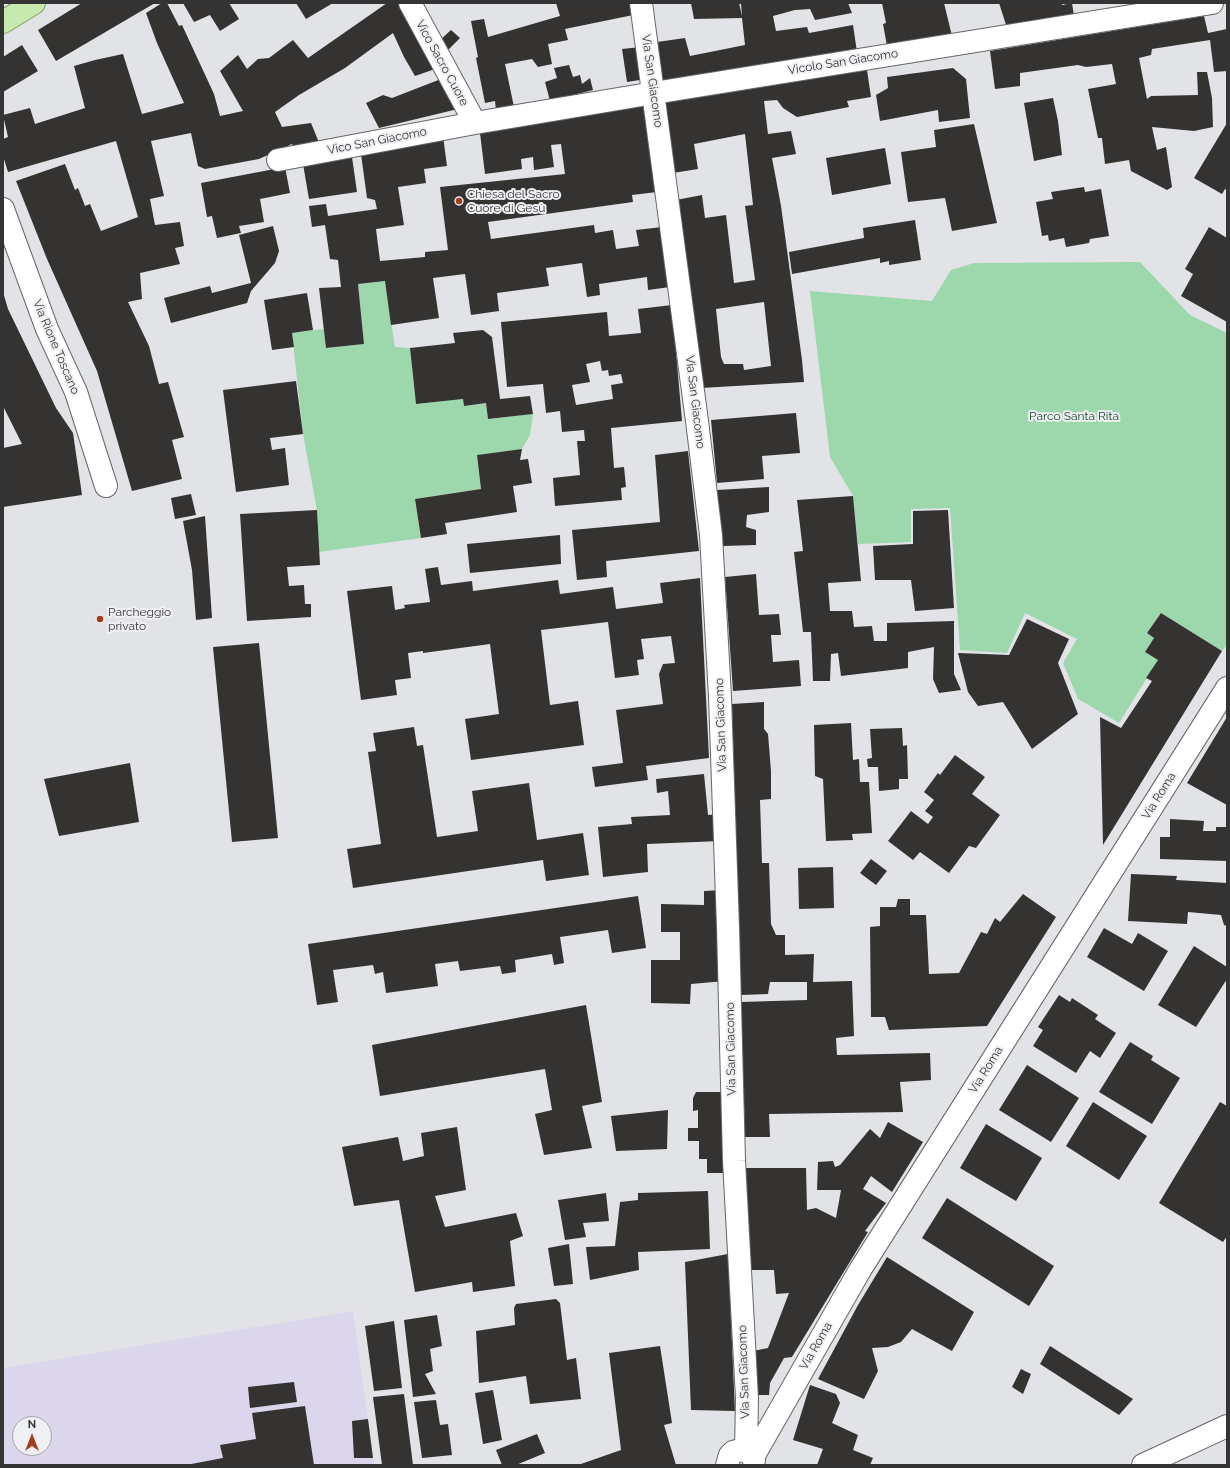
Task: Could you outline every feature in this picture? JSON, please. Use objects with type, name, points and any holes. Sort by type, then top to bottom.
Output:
[{"type":"main road","points":[[3,22],[34,3]]},
{"type":"street","name":"Vico Sacro Cuore","points":[[410,3],[475,123]]},
{"type":"street","name":"Via San Giacomo","points":[[642,3],[711,535],[721,705],[734,1161],[751,1457]]},
{"type":"street","name":"Vicolo San Giacomo","points":[[475,123],[654,92],[1212,3]]},
{"type":"street","name":"Vico San Giacomo","points":[[278,160],[475,123]]},
{"type":"street","name":"Via Rione Toscano","points":[[3,209],[47,329],[76,392],[106,486]]},
{"type":"street","name":"Via Roma","points":[[751,1457],[860,1270],[1227,688]]},
{"type":"street","points":[[1150,1462],[1227,1426]]},
{"type":"street","points":[[727,1465],[728,1459],[733,1452],[741,1450],[751,1457]]},
{"type":"shaded area","points":[[353,1311],[374,1465],[3,1465],[3,1368]]},
{"type":"green space","name":"Parco Santa Rita","points":[[1140,262],[1190,315],[1227,333],[1227,644],[1222,651],[1161,613],[1147,633],[1154,638],[1145,652],[1158,660],[1119,723],[1078,699],[1063,663],[1077,639],[1025,613],[1007,653],[960,650],[950,508],[911,509],[911,542],[858,544],[853,496],[830,457],[810,291],[932,301],[951,270],[974,263]]},
{"type":"green space","points":[[385,281],[395,347],[410,348],[416,404],[463,399],[464,406],[486,403],[488,419],[533,414],[530,435],[522,449],[477,455],[481,489],[415,499],[421,538],[319,552],[317,510],[303,434],[292,333],[324,329],[326,348],[364,344],[358,284]]},
{"type":"building","points":[[82,3],[155,3],[56,61],[38,30]]},
{"type":"building","points":[[162,3],[167,3],[179,26],[182,25],[214,94],[220,116],[243,111],[220,71],[238,55],[247,69],[258,59],[269,58],[293,40],[308,58],[387,3],[402,3],[435,69],[415,76],[393,33],[345,68],[299,95],[275,112],[282,127],[311,123],[320,145],[295,151],[292,144],[259,159],[205,169],[198,166],[191,133],[151,141],[164,196],[150,199],[155,225],[180,222],[184,246],[175,248],[180,264],[140,273],[142,299],[128,302],[149,346],[159,384],[168,382],[184,437],[172,440],[182,479],[132,491],[97,371],[47,259],[16,181],[65,164],[75,190],[78,188],[85,206],[90,204],[101,231],[138,217],[116,141],[8,172],[3,156],[3,139],[8,137],[3,115],[30,108],[35,124],[85,108],[74,66],[123,54],[142,114],[184,103],[157,43],[146,13]]},
{"type":"building","points":[[183,3],[229,3],[239,19],[220,31],[210,15],[194,22]]},
{"type":"building","points":[[296,3],[333,3],[306,19]]},
{"type":"building","points":[[556,3],[636,3],[638,14],[565,29],[568,40],[548,44],[552,64],[538,67],[532,59],[505,64],[514,107],[496,110],[495,101],[485,103],[476,58],[478,57],[471,21],[484,19],[488,37],[560,16]]},
{"type":"building","points":[[691,3],[739,3],[742,16],[741,3],[848,3],[852,13],[815,20],[810,9],[795,10],[773,16],[776,31],[807,27],[809,33],[853,25],[857,52],[663,84],[657,42],[685,38],[690,56],[745,45],[742,18],[694,19]]},
{"type":"building","points":[[882,3],[944,3],[952,36],[887,46],[883,24],[886,23]]},
{"type":"building","points":[[999,3],[1062,3],[1062,5],[1072,3],[1074,16],[1007,28]]},
{"type":"building","points":[[1204,16],[1208,33],[1227,29],[1227,71],[1214,72],[1210,40],[1152,49],[1151,55],[1139,58],[1147,99],[1151,96],[1198,95],[1197,72],[1207,72],[1212,98],[1213,127],[1194,131],[1152,127],[1157,150],[1166,147],[1172,187],[1167,190],[1131,171],[1129,160],[1105,164],[1102,138],[1098,138],[1088,89],[1116,84],[1112,64],[1086,67],[1078,65],[1020,73],[1020,86],[995,89],[990,51]]},
{"type":"building","points":[[451,30],[460,38],[448,50],[439,41]]},
{"type":"building","points":[[22,45],[38,71],[3,92],[3,57]]},
{"type":"building","points":[[641,47],[646,79],[627,82],[622,49]]},
{"type":"building","points":[[569,65],[573,77],[580,75],[582,84],[590,78],[593,90],[550,101],[545,82],[557,78],[554,68]]},
{"type":"building","points":[[953,68],[966,79],[970,118],[939,122],[938,110],[880,121],[876,95],[888,88],[887,77]]},
{"type":"building","points":[[867,70],[871,97],[847,101],[849,107],[797,117],[783,108],[777,100],[764,101],[768,134],[791,131],[796,154],[772,158],[781,206],[804,382],[701,388],[676,200],[702,195],[705,218],[726,215],[734,283],[755,280],[745,206],[753,205],[745,134],[694,144],[698,169],[673,173],[664,103]],"holes":[[[764,302],[771,366],[744,370],[743,364],[724,364],[721,357],[716,309]]]},
{"type":"building","points":[[441,79],[458,109],[379,128],[366,103],[383,95],[392,98]]},
{"type":"building","points":[[1053,98],[1058,121],[1062,155],[1034,161],[1024,103]]},
{"type":"building","points":[[645,102],[657,192],[632,195],[633,202],[488,222],[491,239],[594,225],[595,233],[613,230],[616,249],[639,246],[636,230],[662,227],[670,287],[648,290],[647,277],[599,284],[600,295],[587,297],[582,263],[546,268],[549,286],[497,293],[499,311],[471,315],[465,274],[433,278],[439,318],[391,325],[385,281],[358,284],[364,344],[326,348],[319,288],[341,287],[338,260],[330,259],[325,225],[312,227],[309,206],[326,204],[328,216],[377,209],[375,200],[367,198],[360,147],[443,136],[447,166],[424,169],[426,183],[398,187],[404,225],[376,229],[380,261],[425,257],[425,252],[448,250],[440,187],[565,174],[561,144],[551,145],[554,167],[534,170],[533,157],[521,159],[522,169],[485,174],[479,125]]},
{"type":"building","points":[[1227,123],[1227,190],[1225,189],[1222,194],[1194,178]]},
{"type":"building","points":[[974,124],[997,223],[952,231],[945,198],[908,202],[901,152],[936,147],[934,130]]},
{"type":"building","points":[[885,148],[891,184],[832,195],[826,158]]},
{"type":"building","points":[[352,157],[357,192],[309,199],[303,164]]},
{"type":"building","points":[[285,167],[290,193],[260,199],[264,222],[239,226],[241,233],[217,238],[212,216],[207,217],[201,183]]},
{"type":"building","points":[[1084,187],[1085,192],[1101,189],[1109,236],[1090,239],[1089,243],[1066,247],[1064,238],[1049,241],[1048,235],[1042,236],[1036,202],[1053,199],[1051,192]]},
{"type":"building","points":[[915,220],[921,260],[889,265],[889,261],[880,263],[880,258],[792,274],[789,252],[864,238],[863,228]]},
{"type":"building","points":[[273,226],[279,251],[275,263],[251,291],[247,303],[171,323],[164,298],[210,286],[212,293],[251,283],[239,235]]},
{"type":"building","points":[[1209,227],[1227,238],[1227,322],[1181,296],[1193,274],[1185,269]]},
{"type":"building","points":[[3,292],[8,309],[56,408],[73,433],[82,495],[3,507],[3,448],[22,444],[3,406]]},
{"type":"building","points":[[307,293],[313,330],[292,333],[294,347],[272,350],[264,300]]},
{"type":"building","points":[[672,305],[682,421],[611,428],[614,468],[624,467],[626,487],[621,488],[622,500],[555,506],[553,478],[580,475],[577,441],[585,441],[584,430],[562,432],[560,411],[546,413],[543,384],[507,387],[501,322],[607,312],[609,336],[641,333],[638,309]],"holes":[[[600,361],[602,371],[608,370],[609,376],[621,374],[623,383],[611,385],[613,399],[576,405],[572,385],[590,382],[586,364]]]},
{"type":"building","points":[[483,330],[492,337],[500,399],[530,396],[533,414],[488,419],[486,403],[464,406],[463,399],[416,404],[410,348],[455,343],[453,333]]},
{"type":"building","points":[[296,381],[303,434],[270,438],[272,450],[285,448],[289,485],[236,492],[223,390]]},
{"type":"building","points":[[796,413],[800,453],[762,456],[764,479],[717,483],[711,420]]},
{"type":"building","points":[[522,449],[520,460],[528,459],[532,483],[513,486],[517,512],[445,523],[447,534],[421,538],[415,499],[481,489],[477,455]]},
{"type":"building","points":[[688,451],[699,551],[606,561],[607,577],[577,580],[572,530],[660,522],[655,455]]},
{"type":"building","points":[[769,487],[769,512],[747,515],[746,527],[756,530],[756,545],[723,546],[717,490]]},
{"type":"building","points":[[191,494],[196,515],[175,519],[171,498]]},
{"type":"building","points":[[853,496],[861,581],[828,583],[830,611],[852,611],[854,627],[872,626],[874,641],[887,641],[887,623],[954,621],[954,674],[961,690],[939,693],[933,679],[934,647],[908,652],[908,668],[841,676],[838,653],[831,654],[830,681],[813,681],[811,632],[803,632],[794,552],[803,551],[797,500]]},
{"type":"building","points":[[317,510],[320,565],[287,567],[289,586],[304,585],[305,604],[311,604],[311,617],[247,621],[240,514]]},
{"type":"building","points":[[948,510],[954,608],[915,611],[911,580],[875,580],[873,546],[913,544],[913,511]]},
{"type":"building","points":[[205,516],[212,618],[196,620],[192,570],[183,521]]},
{"type":"building","points":[[560,535],[561,564],[470,573],[467,544]]},
{"type":"building","points":[[438,567],[441,585],[472,581],[473,591],[558,580],[560,594],[613,587],[616,609],[663,603],[660,583],[700,578],[709,758],[646,766],[648,780],[595,787],[592,767],[623,763],[616,710],[663,704],[659,674],[663,664],[675,663],[671,636],[641,639],[644,659],[637,660],[639,675],[615,678],[608,622],[541,630],[550,705],[578,701],[584,745],[471,760],[465,719],[499,714],[490,644],[423,653],[423,651],[408,653],[411,678],[395,680],[397,695],[361,700],[347,591],[392,586],[395,610],[405,608],[404,605],[430,602],[425,569]]},
{"type":"building","points":[[756,574],[759,615],[779,614],[781,635],[771,635],[773,662],[799,660],[801,686],[733,691],[725,577]]},
{"type":"building","points":[[1161,613],[1222,651],[1103,845],[1100,717],[1121,728],[1152,681],[1146,678],[1158,660],[1145,652],[1154,638],[1147,633]]},
{"type":"building","points":[[1027,619],[1069,639],[1058,663],[1078,714],[1032,749],[1003,702],[978,706],[968,692],[958,653],[1009,655]]},
{"type":"building","points":[[259,643],[278,838],[232,842],[213,647]]},
{"type":"building","points":[[764,702],[764,729],[768,734],[771,771],[771,799],[760,800],[762,863],[769,863],[771,924],[776,935],[785,935],[785,955],[814,954],[813,982],[852,981],[854,1036],[836,1038],[837,1055],[930,1053],[931,1080],[900,1082],[903,1112],[769,1114],[770,1137],[745,1137],[741,1002],[807,1000],[807,982],[770,982],[768,994],[741,995],[732,704]]},
{"type":"building","points":[[1227,717],[1227,805],[1187,783]]},
{"type":"building","points":[[851,723],[853,760],[859,759],[860,782],[869,782],[872,833],[852,834],[853,840],[826,841],[823,779],[815,776],[814,725]]},
{"type":"building","points":[[414,727],[417,746],[423,745],[437,837],[478,831],[472,791],[529,783],[537,840],[583,833],[589,875],[546,881],[543,860],[353,888],[347,849],[381,844],[368,752],[376,751],[373,733]]},
{"type":"building","points":[[902,728],[903,746],[907,745],[908,779],[899,779],[899,789],[879,791],[878,767],[868,767],[867,759],[872,758],[870,729]]},
{"type":"building","points":[[955,755],[985,777],[972,794],[1000,815],[976,848],[969,846],[949,873],[920,852],[913,860],[888,841],[911,811],[928,824],[933,817],[925,811],[934,800],[924,792],[938,773],[940,775]]},
{"type":"building","points":[[130,763],[139,822],[59,836],[44,779]]},
{"type":"building","points":[[704,774],[708,815],[719,814],[720,841],[647,844],[648,872],[603,877],[598,827],[632,824],[631,817],[670,815],[668,791],[657,793],[656,779]]},
{"type":"building","points":[[1170,819],[1204,821],[1203,831],[1216,831],[1216,827],[1227,827],[1227,861],[1160,859],[1160,837],[1170,837]]},
{"type":"building","points":[[871,859],[887,871],[876,885],[860,873]]},
{"type":"building","points":[[833,867],[834,908],[799,909],[798,868]]},
{"type":"building","points":[[1131,874],[1177,876],[1176,880],[1227,883],[1227,926],[1224,925],[1221,915],[1188,912],[1187,924],[1128,921]]},
{"type":"building","points":[[723,890],[725,981],[691,984],[690,1004],[651,1003],[651,960],[680,960],[680,932],[661,932],[661,904],[704,905],[704,891]]},
{"type":"building","points":[[1023,894],[1056,917],[987,1026],[889,1030],[885,1017],[871,1017],[870,927],[880,926],[880,907],[896,907],[898,899],[910,899],[910,915],[926,915],[929,974],[959,973],[981,932],[987,934],[995,918],[1000,922]]},
{"type":"building","points":[[638,896],[646,948],[612,953],[608,930],[560,937],[564,963],[554,965],[552,954],[515,960],[516,972],[502,974],[500,966],[460,971],[458,961],[435,964],[438,986],[386,993],[383,972],[375,974],[373,965],[333,970],[338,1002],[317,1005],[308,944]]},
{"type":"building","points":[[1104,928],[1132,944],[1138,933],[1168,951],[1144,991],[1087,957]]},
{"type":"building","points":[[1194,946],[1227,967],[1227,979],[1196,1027],[1158,1005]]},
{"type":"building","points":[[1059,995],[1070,1002],[1072,998],[1098,1015],[1095,1019],[1116,1033],[1100,1058],[1090,1051],[1076,1073],[1033,1046],[1043,1030],[1038,1027]]},
{"type":"building","points":[[586,1005],[602,1102],[582,1106],[592,1148],[544,1155],[535,1114],[552,1110],[545,1069],[380,1096],[372,1045]]},
{"type":"building","points":[[1130,1042],[1153,1056],[1151,1060],[1180,1078],[1152,1124],[1099,1092]]},
{"type":"building","points":[[1027,1065],[1079,1098],[1051,1142],[999,1110]]},
{"type":"building","points":[[696,1092],[725,1092],[726,1173],[707,1173],[707,1159],[699,1159],[699,1141],[688,1141],[688,1128],[698,1128],[698,1110],[693,1111],[693,1098]]},
{"type":"building","points":[[1093,1102],[1147,1136],[1119,1180],[1066,1146]]},
{"type":"building","points":[[1220,1102],[1227,1106],[1227,1236],[1223,1242],[1159,1203]]},
{"type":"building","points":[[668,1110],[667,1149],[616,1151],[611,1116]]},
{"type":"building","points":[[888,1122],[923,1142],[892,1192],[871,1176],[863,1189],[886,1203],[865,1231],[868,1232],[792,1357],[784,1358],[770,1383],[769,1395],[756,1395],[753,1351],[768,1348],[789,1293],[776,1294],[774,1270],[749,1270],[746,1168],[806,1168],[807,1210],[816,1208],[836,1218],[841,1190],[817,1190],[818,1162],[833,1161],[835,1167],[840,1165],[870,1129],[880,1138]]},
{"type":"building","points":[[986,1124],[1042,1158],[1016,1201],[960,1168]]},
{"type":"building","points":[[457,1127],[466,1190],[435,1196],[445,1227],[516,1213],[523,1236],[510,1241],[515,1286],[473,1292],[472,1282],[415,1292],[399,1200],[354,1206],[342,1147],[398,1137],[403,1161],[424,1156],[421,1133]]},
{"type":"building","points":[[708,1191],[710,1249],[638,1252],[639,1270],[590,1280],[586,1247],[615,1246],[620,1202],[638,1200],[638,1193]]},
{"type":"building","points":[[606,1193],[609,1221],[583,1223],[586,1237],[565,1240],[558,1200]]},
{"type":"building","points":[[947,1198],[1054,1266],[1029,1306],[922,1238]]},
{"type":"building","points":[[569,1244],[573,1284],[554,1286],[548,1248]]},
{"type":"building","points":[[728,1254],[735,1411],[691,1410],[685,1262]]},
{"type":"building","points":[[887,1257],[974,1312],[952,1351],[912,1329],[901,1342],[888,1347],[872,1348],[878,1371],[864,1399],[818,1379],[858,1305]]},
{"type":"building","points":[[556,1299],[560,1303],[567,1360],[576,1358],[581,1399],[530,1404],[526,1376],[479,1383],[476,1331],[515,1325],[514,1308],[516,1304]]},
{"type":"building","points":[[437,1315],[442,1346],[430,1349],[433,1371],[425,1374],[436,1394],[413,1397],[404,1320]]},
{"type":"building","points":[[394,1321],[402,1388],[374,1391],[365,1326]]},
{"type":"building","points":[[660,1346],[672,1423],[664,1425],[676,1465],[578,1465],[621,1450],[609,1353]]},
{"type":"building","points":[[1050,1346],[1133,1399],[1119,1415],[1040,1364]]},
{"type":"building","points":[[1021,1369],[1031,1374],[1023,1394],[1012,1387]]},
{"type":"building","points":[[294,1382],[297,1402],[250,1408],[248,1387]]},
{"type":"building","points":[[810,1385],[836,1394],[840,1403],[832,1423],[858,1435],[853,1450],[873,1458],[870,1465],[817,1465],[823,1449],[793,1440]]},
{"type":"building","points":[[493,1390],[502,1440],[483,1444],[475,1393]]},
{"type":"building","points":[[404,1394],[413,1465],[382,1465],[373,1397]]},
{"type":"building","points":[[436,1400],[440,1425],[448,1424],[452,1455],[422,1458],[414,1402]]},
{"type":"building","points":[[305,1406],[314,1465],[186,1465],[223,1458],[220,1445],[256,1439],[252,1413]]},
{"type":"building","points":[[368,1419],[373,1458],[354,1458],[352,1421]]},
{"type":"building","points":[[537,1434],[545,1453],[516,1465],[502,1465],[496,1450]]},
{"type":"place","name":"Chiesa del Sacro Cuore di Gesù","points":[[459,201]]},
{"type":"place","name":"Parcheggio privato","points":[[100,619]]}]
